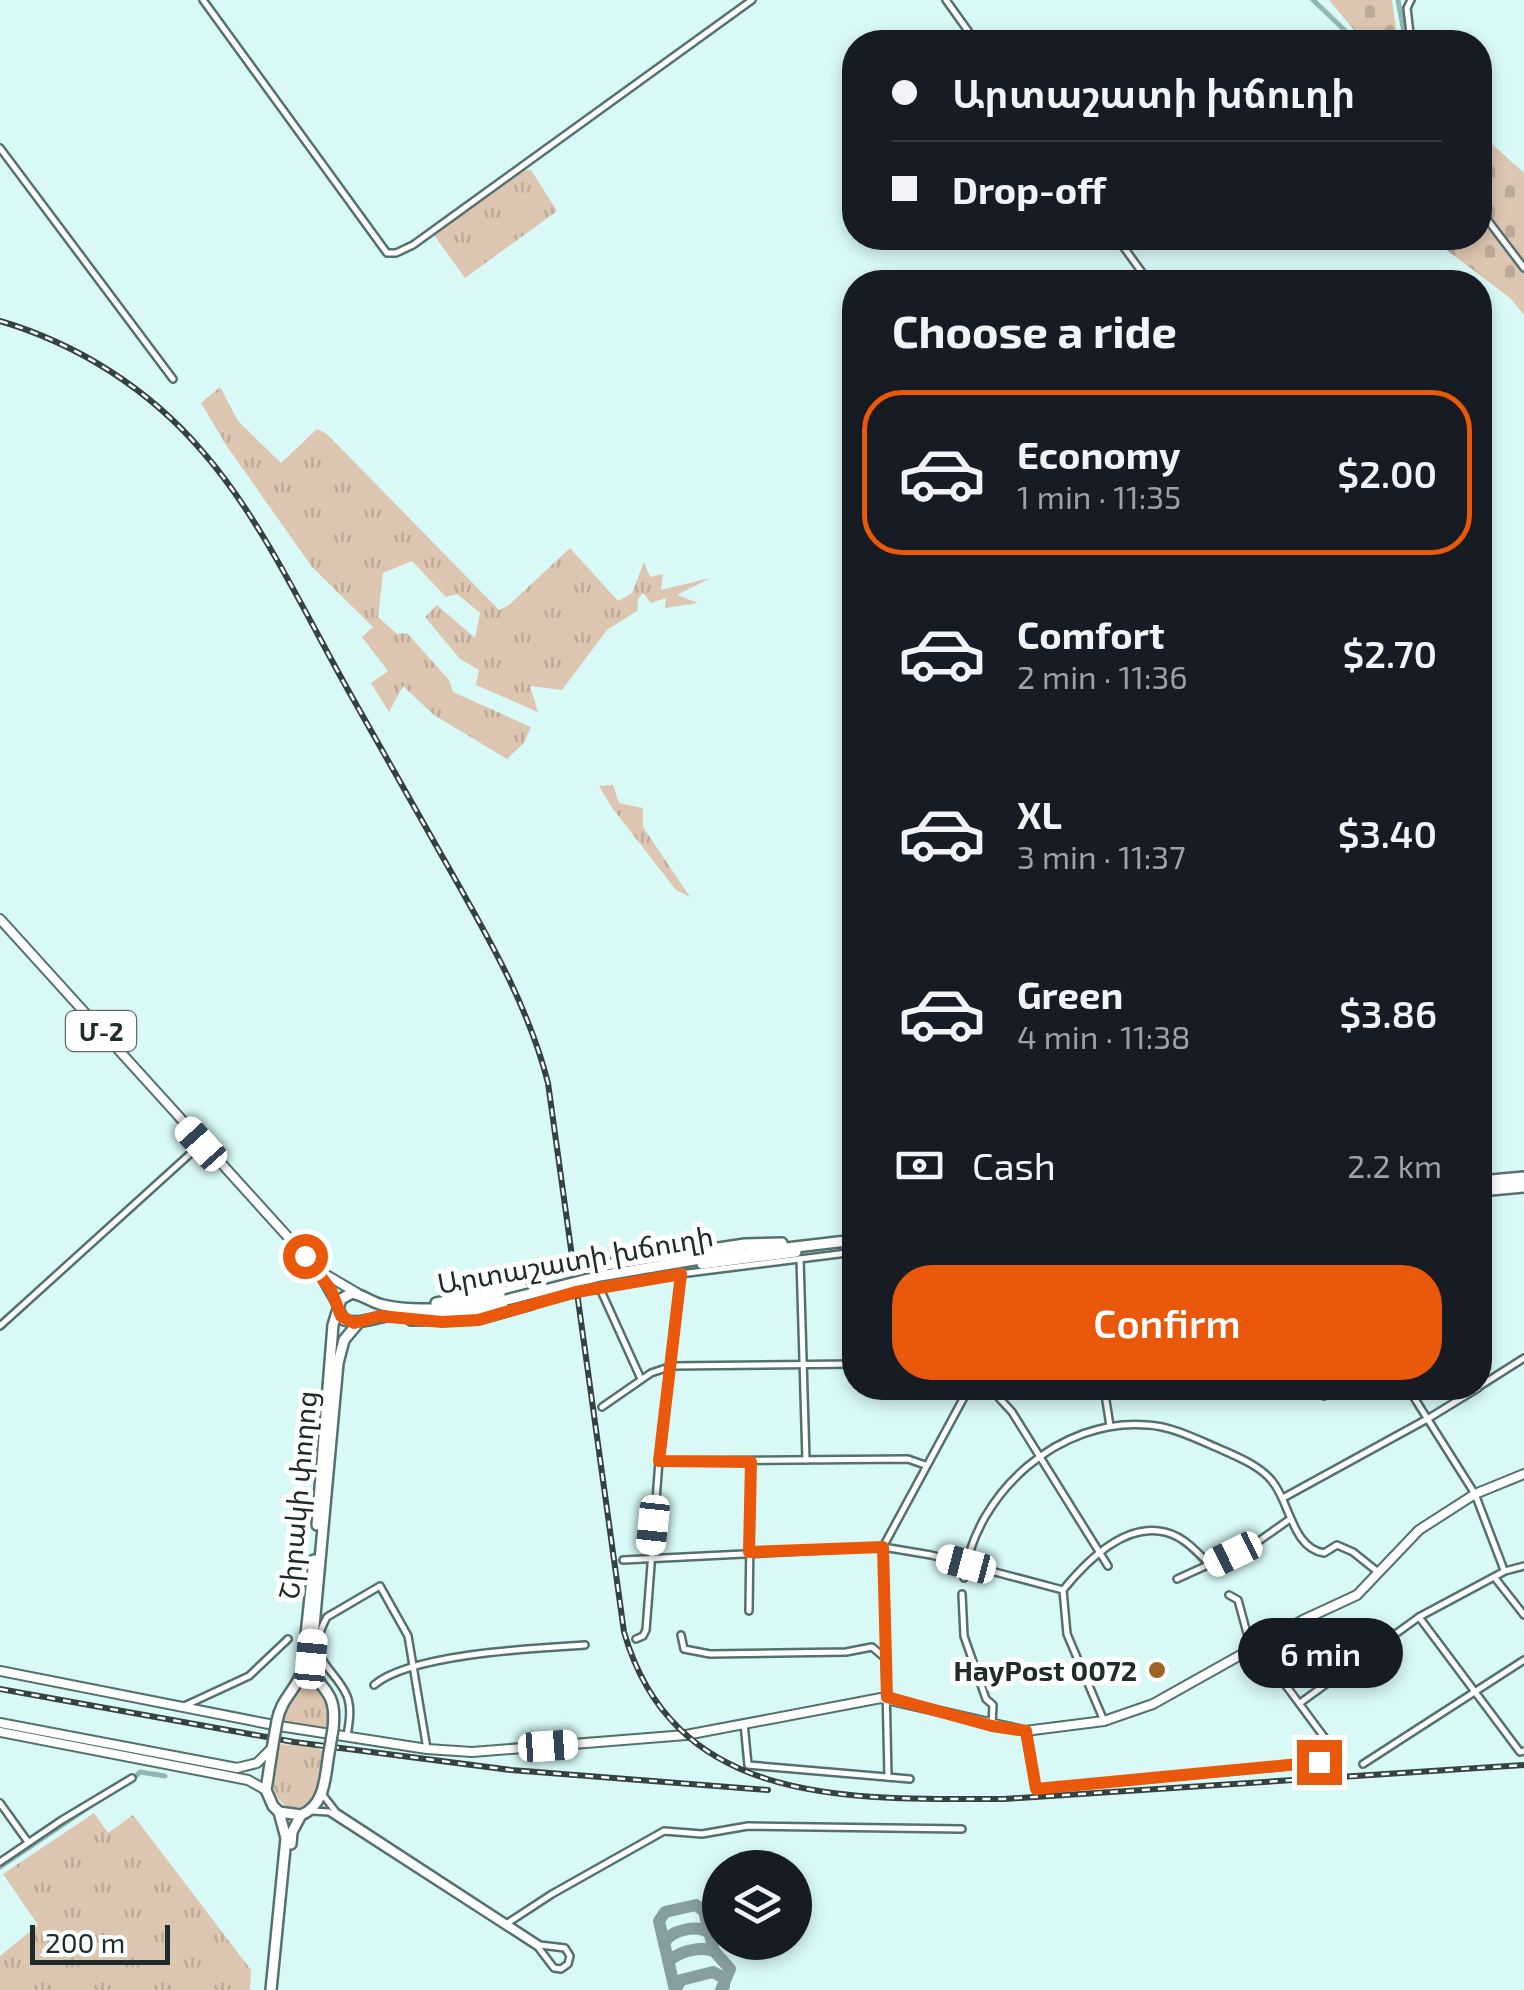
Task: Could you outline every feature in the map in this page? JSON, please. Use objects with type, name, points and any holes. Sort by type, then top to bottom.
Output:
[{"type":"highway","points":[[1492,1186],[1524,1183]]},
{"type":"highway","name":"Արտաշատի խճուղի","points":[[600,1284],[658,1264],[810,1244],[842,1245]]},
{"type":"highway","name":"Արտաշատի խճուղի","points":[[338,1307],[344,1320],[360,1321],[380,1316],[454,1313],[657,1270],[842,1248]]},
{"type":"highway","points":[[380,1316],[463,1321],[496,1316],[531,1304],[523,1288],[394,1306]]},
{"type":"highway","points":[[338,1307],[345,1295],[360,1295],[368,1308],[360,1321]]},
{"type":"highway","name":"Արտաշատի խճուղի","points":[[360,1295],[394,1306],[451,1308],[508,1303]]},
{"type":"highway","name":"Շիրակի փողոց","points":[[274,1990],[286,1838],[279,1812],[267,1798],[266,1790],[280,1706],[303,1666],[338,1307]]},
{"type":"highway","name":"Շիրակի փողոց","points":[[274,1990],[291,1838],[322,1794],[329,1753],[333,1699],[314,1674],[311,1659],[338,1363],[344,1340],[360,1321]]},
{"type":"highway","points":[[296,1684],[322,1686]]},
{"type":"highway","points":[[279,1812],[305,1813]]},
{"type":"main road","name":"Արտաշատի խճուղի","points":[[0,919],[317,1269],[338,1307]]},
{"type":"main road","name":"Արտաշատի խճուղի","points":[[317,1269],[360,1295]]},
{"type":"main road","points":[[0,1671],[347,1736],[472,1752],[686,1736],[887,1697],[992,1726],[1026,1731],[1104,1721],[1152,1704],[1257,1644],[1356,1596],[1419,1530],[1475,1494],[1524,1474]]},
{"type":"main road","points":[[0,1723],[237,1768],[258,1764],[273,1745]]},
{"type":"main road","points":[[0,1732],[248,1780],[266,1790]]},
{"type":"street","points":[[202,0],[386,252],[396,253],[514,173],[752,0]]},
{"type":"street","points":[[946,0],[967,30]]},
{"type":"street","points":[[1410,30],[1407,8],[1411,0]]},
{"type":"street","points":[[0,148],[173,379]]},
{"type":"street","points":[[1492,226],[1524,268]]},
{"type":"street","points":[[0,1326],[201,1144]]},
{"type":"street","name":"Արտաշատի խճուղի","points":[[600,1284],[800,1259],[842,1249]]},
{"type":"street","points":[[800,1259],[806,1460]]},
{"type":"street","points":[[636,1638],[646,1630],[659,1461],[681,1274]]},
{"type":"street","points":[[531,1304],[600,1284],[640,1379]]},
{"type":"street","points":[[1492,1379],[1524,1358]]},
{"type":"street","points":[[602,1407],[660,1368],[842,1365]]},
{"type":"street","points":[[888,1777],[883,1547],[963,1400]]},
{"type":"street","points":[[1001,1400],[1041,1456],[1108,1566]]},
{"type":"street","points":[[1106,1400],[1110,1426]]},
{"type":"street","points":[[1416,1400],[1475,1494],[1504,1571]]},
{"type":"street","points":[[1283,1498],[1458,1400]]},
{"type":"street","points":[[964,1578],[972,1542],[1005,1487],[1041,1456],[1110,1426],[1152,1425],[1221,1450],[1258,1469],[1271,1480],[1290,1519],[1315,1551],[1344,1546],[1378,1572]]},
{"type":"street","points":[[659,1461],[908,1459],[926,1465]]},
{"type":"street","points":[[749,1610],[751,1462]]},
{"type":"street","points":[[1177,1580],[1256,1543],[1290,1519]]},
{"type":"street","points":[[1104,1721],[1067,1634],[1063,1590],[1082,1566],[1117,1541],[1158,1530],[1186,1542],[1210,1565]]},
{"type":"street","points":[[623,1560],[883,1547],[1063,1590]]},
{"type":"street","points":[[1300,1703],[1419,1617],[1504,1571],[1524,1566]]},
{"type":"street","points":[[1495,1578],[1524,1615]]},
{"type":"street","points":[[347,1736],[349,1703],[321,1660],[322,1626],[326,1618],[380,1586],[408,1636],[427,1749]]},
{"type":"street","points":[[962,1594],[964,1636],[986,1698],[993,1705],[992,1726]]},
{"type":"street","points":[[1026,1731],[1036,1789],[1319,1762],[1331,1750],[1330,1745],[1247,1632],[1238,1600],[1230,1595]]},
{"type":"street","points":[[1419,1617],[1520,1752],[1524,1751]]},
{"type":"street","points":[[681,1635],[684,1649],[710,1654],[846,1652],[872,1647],[885,1658]]},
{"type":"street","points":[[182,1707],[249,1676],[288,1639]]},
{"type":"street","points":[[374,1685],[383,1677],[413,1665],[586,1645]]},
{"type":"street","points":[[1364,1764],[1524,1660]]},
{"type":"street","points":[[744,1723],[748,1765],[910,1779]]},
{"type":"street","points":[[0,1862],[132,1778]]},
{"type":"street","points":[[305,1813],[329,1812],[505,1924],[540,1945],[568,1951],[568,1964],[556,1969],[540,1948],[505,1924],[336,1812],[322,1794]]},
{"type":"street","points":[[0,1805],[28,1842]]},
{"type":"street","points":[[505,1924],[664,1831],[702,1834],[748,1826],[962,1829]]},
{"type":"street","points":[[548,1958],[554,1948]]},
{"type":"green space","points":[[1329,0],[1392,0],[1395,30],[1354,30]]},
{"type":"green space","points":[[1492,144],[1524,173],[1524,315],[1492,284],[1492,270],[1473,270],[1447,250],[1492,250]]},
{"type":"green space","points":[[524,170],[531,170],[557,211],[465,278],[434,235]]},
{"type":"green space","points":[[220,387],[238,421],[281,463],[317,429],[326,433],[499,610],[570,548],[618,601],[632,593],[644,562],[650,577],[663,574],[661,590],[710,578],[677,595],[698,603],[665,608],[666,598],[651,603],[643,593],[637,611],[607,630],[562,690],[530,686],[538,712],[476,685],[479,670],[460,659],[425,617],[437,605],[475,638],[480,613],[457,594],[446,597],[412,561],[383,573],[378,617],[397,634],[407,633],[449,680],[453,692],[531,727],[524,743],[507,759],[434,715],[403,686],[389,712],[371,683],[388,671],[362,637],[373,627],[312,567],[226,445],[201,403]]},
{"type":"green space","points":[[613,785],[619,803],[643,808],[643,827],[690,897],[676,890],[599,786]]},
{"type":"green space","points":[[306,1687],[320,1691],[327,1701],[327,1728],[282,1722],[289,1700]]},
{"type":"green space","points":[[278,1744],[315,1747],[324,1752],[320,1782],[307,1804],[288,1807],[276,1794],[272,1779]]},
{"type":"green space","points":[[94,1813],[108,1833],[133,1815],[251,1970],[250,1990],[0,1990],[0,1956],[38,1925],[3,1874]]},
{"type":"waterway","points":[[1313,0],[1344,30]]},
{"type":"waterway","points":[[1398,0],[1404,30]]},
{"type":"waterway","points":[[132,1780],[140,1772],[165,1776]]},
{"type":"waterway","points":[[0,1867],[101,1799]]},
{"type":"taxiway","points":[[675,1990],[659,1921],[665,1912],[696,1905],[704,1911],[714,1951],[730,1969],[721,1990]]},
{"type":"taxiway","points":[[664,1943],[685,1930],[702,1930]]},
{"type":"taxiway","points":[[669,1964],[686,1952],[702,1949]]},
{"type":"taxiway","points":[[675,1990],[681,1980],[713,1972],[724,1978],[724,1986]]},
{"type":"railway","points":[[0,321],[57,342],[110,371],[159,408],[224,478],[283,570],[506,973],[530,1027],[548,1083],[624,1632],[649,1690],[684,1733],[727,1763],[777,1782],[831,1793],[889,1798],[1004,1799],[1524,1765]]},
{"type":"railway","points":[[0,1689],[294,1742],[511,1770],[768,1790]]},
{"type":"place","name":"HayPost 0072","points":[[1157,1670]]},
{"type":"route","points":[[305,1256],[331,1290],[338,1312],[346,1322],[354,1323],[380,1316],[442,1322],[478,1320],[616,1282],[681,1274],[659,1461],[751,1462],[749,1552],[883,1547],[887,1697],[992,1726],[1026,1731],[1036,1789],[1319,1762]]}]
